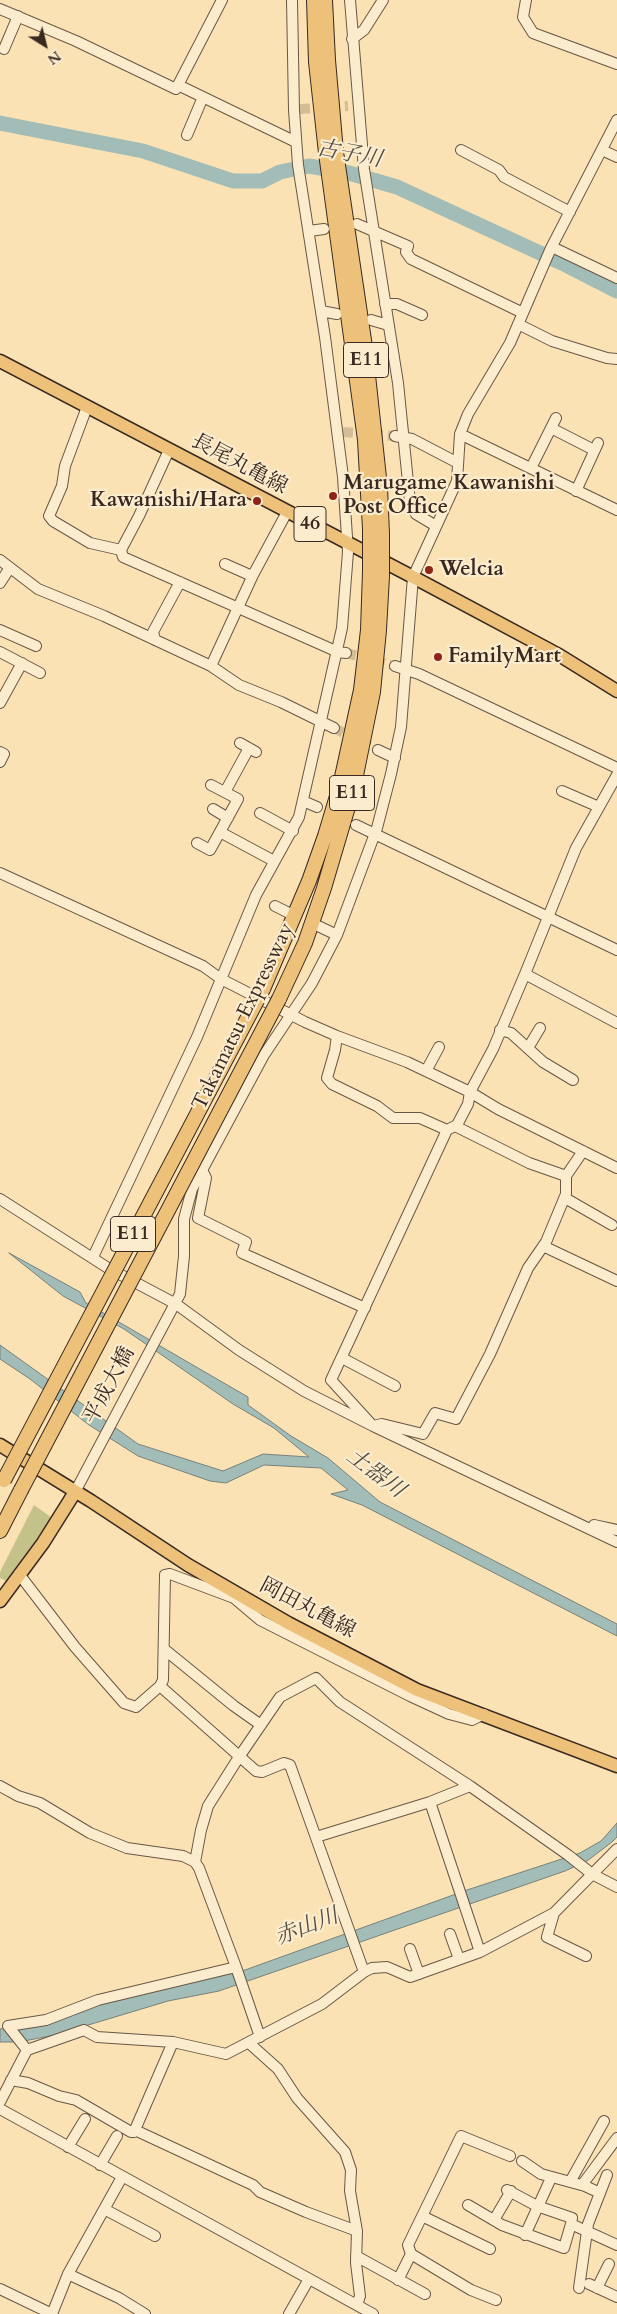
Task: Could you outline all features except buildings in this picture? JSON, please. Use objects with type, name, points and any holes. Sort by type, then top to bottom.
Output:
[{"type":"highway","name":"Takamatsu Expressway","points":[[0,1531],[280,999],[305,943],[318,906],[353,790],[373,692],[376,573],[376,440],[365,347],[335,187],[316,62],[314,0]]},
{"type":"highway","name":"Takamatsu Expressway","points":[[326,0],[331,153]]},
{"type":"highway","name":"Takamatsu Expressway","points":[[2,1484],[263,989],[309,880],[340,786],[362,690],[376,573]]},
{"type":"main road","name":"長尾丸亀線","points":[[0,361],[559,655],[617,691]]},
{"type":"main road","name":"岡田丸亀線","points":[[1,1447],[91,1501],[236,1596],[417,1690],[617,1766]]},
{"type":"main road","points":[[0,1601],[43,1543],[74,1492]]},
{"type":"street","points":[[0,8],[76,41],[176,89],[222,0]]},
{"type":"street","points":[[93,1257],[197,1037],[256,897],[274,861],[293,831],[303,801],[321,723],[342,652],[347,543],[340,433],[298,165],[292,0]]},
{"type":"street","points":[[350,0],[352,105],[366,180],[388,325],[399,437],[412,508],[416,514],[436,526]]},
{"type":"street","points":[[352,39],[364,30],[383,0]]},
{"type":"street","points":[[526,0],[523,17],[533,33],[547,40],[617,64]]},
{"type":"street","points":[[4,49],[18,16]]},
{"type":"street","points":[[178,85],[296,142]]},
{"type":"street","points":[[187,135],[203,97]]},
{"type":"street","points":[[413,577],[453,493],[457,481],[460,434],[468,414],[510,343],[543,264],[617,121]]},
{"type":"street","points":[[461,150],[499,170],[504,177],[570,212]]},
{"type":"street","points":[[602,150],[617,157]]},
{"type":"street","points":[[356,224],[408,246],[406,252],[411,259],[523,314]]},
{"type":"street","points":[[309,231],[324,229]]},
{"type":"street","points":[[551,248],[617,278]]},
{"type":"street","points":[[385,304],[397,304],[422,316]]},
{"type":"street","points":[[321,311],[338,314]]},
{"type":"street","points":[[371,320],[388,325]]},
{"type":"street","points":[[518,324],[552,341],[607,358],[617,359]]},
{"type":"street","points":[[87,407],[65,466],[62,486],[49,516],[52,521],[90,543],[121,550]]},
{"type":"street","points":[[530,468],[556,418]]},
{"type":"street","points":[[551,428],[596,446],[576,490]]},
{"type":"street","points":[[460,434],[617,510]]},
{"type":"street","points":[[399,437],[412,439],[458,463]]},
{"type":"street","points":[[170,450],[121,550],[123,557],[342,652]]},
{"type":"street","points":[[211,666],[252,576],[287,512]]},
{"type":"street","points":[[0,560],[38,590],[104,616],[211,666],[239,685],[281,702],[334,728]]},
{"type":"street","points":[[225,564],[252,576]]},
{"type":"street","points":[[0,583],[9,569]]},
{"type":"street","name":"平成大橋","points":[[74,1492],[180,1294],[184,1219],[192,1189],[264,1055],[312,983],[337,935],[375,833],[395,758],[401,727],[413,577]]},
{"type":"street","points":[[155,640],[153,632],[180,582]]},
{"type":"street","points":[[0,630],[36,646]]},
{"type":"street","points":[[0,652],[40,673]]},
{"type":"street","points":[[2,706],[22,663]]},
{"type":"street","points":[[395,666],[617,768]]},
{"type":"street","points":[[225,792],[248,748]]},
{"type":"street","points":[[378,750],[395,758]]},
{"type":"street","points":[[0,752],[4,754],[0,762]]},
{"type":"street","points":[[373,1426],[331,1380],[451,1128],[468,1104],[470,1092],[525,974],[576,848],[617,775]]},
{"type":"street","points":[[197,843],[210,850],[238,799],[211,785]]},
{"type":"street","points":[[562,791],[599,807]]},
{"type":"street","points":[[303,801],[317,807]]},
{"type":"street","points":[[213,809],[228,818]]},
{"type":"street","points":[[260,813],[293,831]]},
{"type":"street","points":[[356,826],[375,833],[617,950]]},
{"type":"street","points":[[220,832],[274,861]]},
{"type":"street","points":[[0,873],[203,966],[221,979],[337,1036],[426,1071],[470,1092],[498,1109],[617,1168]]},
{"type":"street","points":[[275,906],[287,912]]},
{"type":"street","points":[[318,926],[337,935]]},
{"type":"street","points":[[525,974],[617,1023]]},
{"type":"street","points":[[528,1048],[540,1028]]},
{"type":"street","points":[[500,1030],[511,1033],[543,1062],[573,1080]]},
{"type":"street","points":[[337,1036],[327,1078],[332,1084],[377,1106],[393,1118],[420,1118],[451,1128],[529,1163],[566,1176]]},
{"type":"street","points":[[426,1071],[439,1047]]},
{"type":"street","points":[[373,1426],[382,1424],[423,1434],[435,1413],[456,1419],[490,1354],[528,1268],[543,1246],[565,1198],[566,1176],[583,1151]]},
{"type":"street","points":[[202,1170],[206,1178],[198,1218],[246,1242],[242,1253],[366,1308]]},
{"type":"street","points":[[565,1198],[612,1225]]},
{"type":"street","points":[[0,1199],[174,1307],[296,1386],[373,1426],[617,1542]]},
{"type":"street","points":[[543,1246],[617,1281]]},
{"type":"street","points":[[342,1358],[394,1386]]},
{"type":"street","points":[[589,1528],[592,1524],[617,1530]]},
{"type":"street","points":[[19,1574],[75,1647],[124,1703],[136,1707],[160,1686],[163,1680],[165,1576],[170,1574],[236,1596]]},
{"type":"street","points":[[164,1649],[260,1725]]},
{"type":"street","points":[[195,1862],[208,1806],[238,1757],[280,1697],[316,1678],[340,1702],[470,1786],[588,1871],[617,1887]]},
{"type":"street","points":[[160,1686],[256,1771],[262,1772],[284,1763],[290,1765],[364,1972]]},
{"type":"street","points":[[0,1786],[18,1796],[40,1803],[90,1832],[127,1848],[183,1856],[195,1862],[199,1868],[260,2037]]},
{"type":"street","points":[[316,1837],[430,1802],[470,1786]]},
{"type":"street","points":[[430,1802],[468,1910],[480,1952]]},
{"type":"street","points":[[24,2048],[84,2030],[97,2037],[173,2042],[226,2054],[322,2004],[364,1972],[379,1966],[387,1967],[410,1977],[480,1952],[554,1913],[588,1871],[617,1849]]},
{"type":"street","points":[[554,1913],[548,1937],[586,1956]]},
{"type":"street","points":[[450,1934],[460,1960]]},
{"type":"street","points":[[410,1949],[419,1974]]},
{"type":"street","points":[[24,2048],[8,2026],[46,2020],[98,2000],[236,1968]]},
{"type":"street","points":[[134,2132],[173,2042]]},
{"type":"street","points":[[249,2043],[278,2069],[297,2098],[345,2152],[351,2170],[350,2191],[357,2232],[356,2256],[360,2296],[357,2305]]},
{"type":"street","points":[[0,2102],[24,2048]]},
{"type":"street","points":[[11,2080],[76,2100],[131,2132],[253,2185],[260,2192],[357,2232]]},
{"type":"street","points":[[0,2109],[373,2314]]},
{"type":"street","points":[[68,2147],[85,2119]]},
{"type":"street","points":[[570,2182],[604,2121]]},
{"type":"street","points":[[100,2165],[117,2136]]},
{"type":"street","points":[[496,2300],[471,2290],[411,2254],[408,2245],[461,2136],[510,2156]]},
{"type":"street","points":[[582,2185],[617,2138]]},
{"type":"street","points":[[522,2161],[550,2178],[582,2185],[600,2194]]},
{"type":"street","points":[[588,2287],[587,2231],[607,2175]]},
{"type":"street","points":[[0,2289],[52,2314],[68,2274],[122,2177]]},
{"type":"street","points":[[525,2235],[550,2178]]},
{"type":"street","points":[[468,2205],[494,2220],[525,2235],[564,2248],[572,2224],[572,2218],[537,2206],[509,2191],[494,2220]]},
{"type":"street","points":[[104,2210],[156,2236]]},
{"type":"street","points":[[422,2216],[490,2249]]},
{"type":"street","points":[[572,2224],[617,2246]]},
{"type":"street","points":[[398,2280],[411,2254]]},
{"type":"street","points":[[356,2256],[425,2294]]},
{"type":"street","points":[[588,2287],[608,2264]]},
{"type":"street","points":[[68,2274],[119,2298],[145,2314]]},
{"type":"street","points":[[289,2314],[309,2279]]},
{"type":"street","points":[[588,2287],[617,2297]]},
{"type":"shaded area","points":[[34,1505],[52,1518],[6,1581],[0,1578],[0,1572]]},
{"type":"water","points":[[9,1253],[80,1292],[86,1303],[248,1397],[248,1405],[291,1436],[328,1458],[380,1502],[617,1624],[617,1636],[362,1505],[331,1494],[348,1490],[321,1468],[264,1465],[226,1483],[210,1481],[138,1456],[89,1425],[30,1379],[0,1359],[0,1345],[138,1444],[223,1471],[263,1454],[309,1457],[274,1428],[233,1404],[124,1329],[63,1296]]},
{"type":"water","points":[[617,1823],[617,1837],[612,1842],[587,1861],[565,1871],[219,1991],[168,2001],[55,2035],[19,2042],[0,2042],[0,2029],[37,2024],[87,2007],[245,1970],[467,1890],[580,1853],[601,1841]]},
{"type":"waterway","name":"古子川","points":[[0,123],[143,151],[233,181],[262,181],[280,172],[309,166],[349,173],[397,187],[566,265],[617,291]]},
{"type":"tunnel","points":[[300,109],[348,106]]},
{"type":"tunnel","points":[[343,432],[395,436]]},
{"type":"tunnel","points":[[346,653],[395,666]]},
{"type":"tunnel","points":[[334,728],[378,750]]},
{"type":"place","name":"Marugame Kawanishi Post Office","points":[[333,496]]},
{"type":"place","name":"Kawanishi/Hara","points":[[257,501]]},
{"type":"place","name":"Welcia","points":[[429,570]]},
{"type":"place","name":"FamilyMart","points":[[438,657]]},
{"type":"water label","name":"土器川","points":[[375,1474]]},
{"type":"water label","name":"赤山川","points":[[307,1928]]}]
